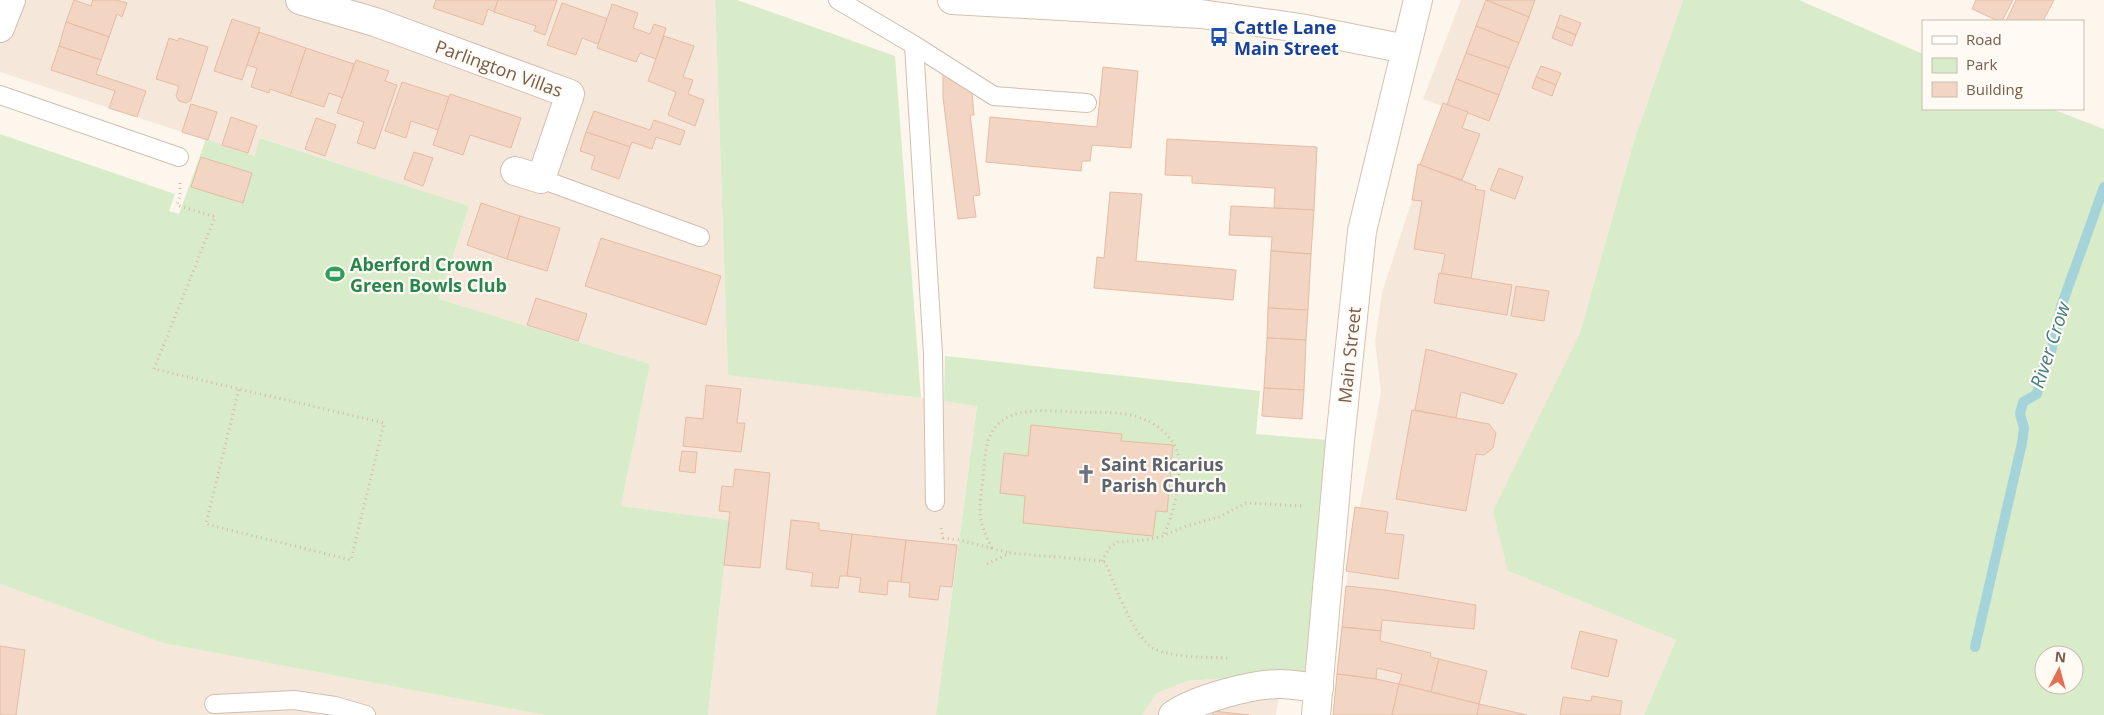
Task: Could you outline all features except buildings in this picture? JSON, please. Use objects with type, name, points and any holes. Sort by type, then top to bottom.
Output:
[{"type":"street","points":[[0,28],[11,0]]},
{"type":"street","name":"Parlington Villas","points":[[300,0],[379,11],[570,94],[541,179]]},
{"type":"street","points":[[952,0],[1202,7],[1406,49]]},
{"type":"street","name":"Main Street","points":[[1316,715],[1334,507],[1362,230],[1418,0]]},
{"type":"street","points":[[515,171],[541,179]]},
{"type":"street","points":[[1173,715],[1183,708],[1244,688],[1281,684],[1319,688]]},
{"type":"lane","points":[[838,0],[914,45],[994,96],[1087,103]]},
{"type":"lane","points":[[914,45],[932,354],[935,502]]},
{"type":"lane","points":[[0,95],[179,157]]},
{"type":"lane","points":[[541,179],[700,237]]},
{"type":"lane","points":[[214,704],[294,700],[335,706],[366,715]]},
{"type":"path","points":[[179,157],[180,196],[177,205],[215,217],[154,369],[384,423],[351,560],[206,524],[239,389]]},
{"type":"path","points":[[992,548],[982,530],[979,512],[988,440],[998,424],[1020,412],[1123,414],[1146,420],[1166,434],[1178,452],[1179,476],[1170,524],[1163,536]]},
{"type":"path","points":[[935,502],[943,538],[1010,553],[1102,560],[1105,562],[1140,637],[1154,649],[1180,656],[1237,659]]},
{"type":"path","points":[[1102,560],[1109,548],[1118,542],[1146,540],[1163,536],[1186,526],[1219,516],[1246,503],[1334,507]]},
{"type":"path","points":[[987,564],[1010,553]]},
{"type":"shaded area","points":[[0,0],[715,0],[728,374],[977,405],[936,715],[708,715],[729,520],[621,506],[650,364],[439,299],[469,206],[261,138],[254,156],[0,72]]},
{"type":"shaded area","points":[[1461,0],[1683,0],[1633,144],[1576,347],[1508,571],[1676,640],[1644,715],[1333,715],[1348,571],[1381,392],[1375,341],[1382,293],[1412,200],[1418,164],[1420,164],[1442,106],[1423,99]]},
{"type":"shaded area","points":[[0,584],[163,643],[545,715],[0,715]]},
{"type":"shaded area","points":[[1228,678],[1281,684],[1276,715],[1142,715],[1157,693],[1187,681]]},
{"type":"green space","points":[[715,0],[737,0],[895,56],[921,398],[728,375]]},
{"type":"green space","points":[[1683,0],[1799,0],[1922,54],[1922,110],[2055,110],[2104,129],[2104,715],[1644,715],[1676,640],[1508,571],[1493,511],[1580,333],[1633,144]]},
{"type":"green space","points":[[0,134],[175,194],[169,211],[179,214],[206,139],[254,156],[260,138],[469,206],[439,299],[650,364],[621,506],[729,520],[708,715],[545,715],[163,643],[0,584]]},
{"type":"green space","points":[[945,356],[1260,391],[1256,434],[1340,441],[1319,688],[1228,678],[1187,681],[1157,693],[1142,715],[936,715],[977,406],[944,401]]},
{"type":"waterway","name":"River Crow","points":[[1975,647],[2022,443],[2024,428],[2020,414],[2023,402],[2037,394],[2045,360],[2051,352],[2061,307],[2104,187]]},
{"type":"place","name":"Cattle Lane Main Street","points":[[1219,37]]},
{"type":"place","name":"Aberford Crown Green Bowls Club","points":[[335,274]]},
{"type":"place","name":"Saint Ricarius Parish Church","points":[[1086,474]]}]
